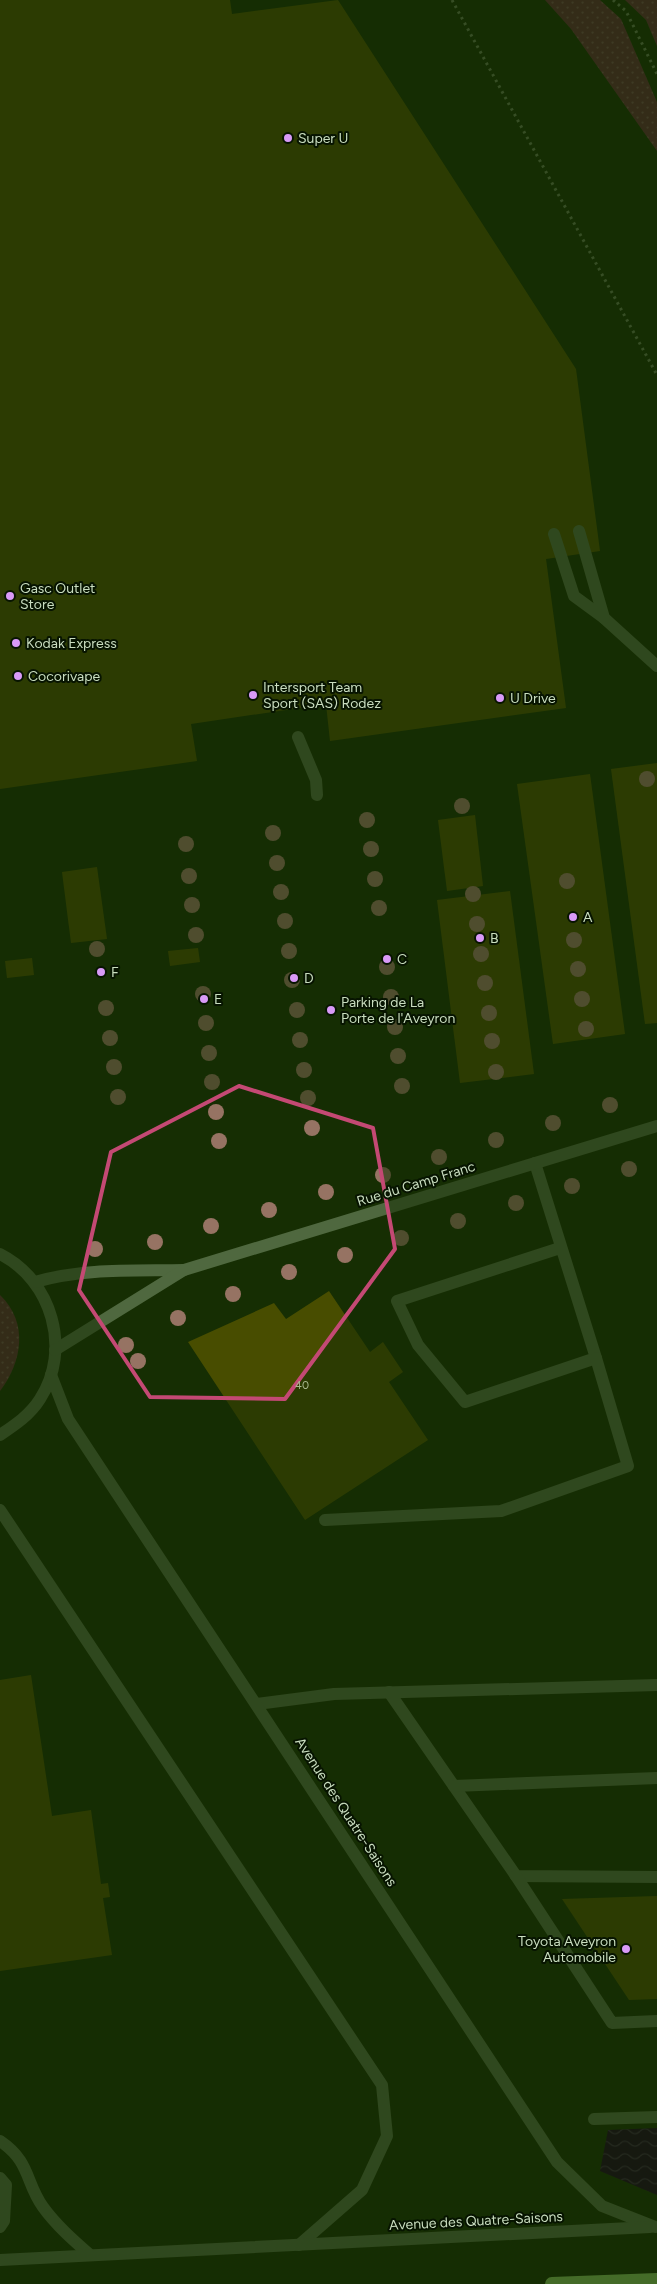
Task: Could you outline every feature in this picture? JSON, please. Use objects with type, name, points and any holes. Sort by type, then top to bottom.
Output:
[{"type":"highway","points":[[552,2284],[657,2280]]},
{"type":"street","points":[[579,531],[604,618]]},
{"type":"street","points":[[554,534],[574,596],[604,618],[657,666]]},
{"type":"street","points":[[298,736],[316,780],[317,795]]},
{"type":"street","name":"Rue du Camp Franc","points":[[55,1350],[184,1270],[657,1126]]},
{"type":"street","points":[[325,1520],[501,1511],[628,1466],[535,1163]]},
{"type":"street","points":[[560,1248],[397,1301],[418,1345],[465,1402],[596,1358]]},
{"type":"street","points":[[0,1254],[8,1258],[36,1282],[48,1303],[54,1326],[55,1350],[51,1375],[40,1399],[22,1420],[0,1435]]},
{"type":"street","name":"Rue du Camp Franc","points":[[36,1282],[59,1275],[184,1270]]},
{"type":"street","name":"Avenue des Quatre-Saisons","points":[[51,1375],[68,1420],[557,2162],[602,2206],[656,2227]]},
{"type":"street","points":[[0,1510],[382,2085],[386,2136],[362,2190],[299,2245]]},
{"type":"street","points":[[256,1704],[334,1694],[657,1685]]},
{"type":"street","points":[[390,1692],[516,1876],[612,2022],[657,2021]]},
{"type":"street","points":[[454,1786],[657,1778]]},
{"type":"street","points":[[516,1876],[657,1876]]},
{"type":"street","points":[[594,2119],[657,2117]]},
{"type":"street","points":[[0,2141],[9,2147],[25,2166],[42,2206],[64,2232],[89,2254]]},
{"type":"street","points":[[0,2178],[6,2185],[4,2221],[0,2227]]},
{"type":"street","name":"Avenue des Quatre-Saisons","points":[[0,2260],[89,2254],[656,2227]]},
{"type":"path","points":[[452,0],[657,375]]},
{"type":"path","points":[[614,0],[626,11],[657,74]]},
{"type":"highlighted area","points":[[239,1086],[373,1128],[395,1249],[285,1399],[150,1397],[79,1290],[111,1152]]},
{"type":"shaded area","points":[[545,0],[600,0],[621,19],[657,102],[657,151],[571,29]]},
{"type":"shaded area","points":[[625,0],[657,0],[657,46],[646,20]]},
{"type":"shaded area","points":[[0,1295],[9,1306],[15,1318],[19,1330],[19,1343],[13,1368],[8,1380],[0,1391]]},
{"type":"water","points":[[657,2128],[657,2195],[600,2171],[608,2130]]},
{"type":"building","points":[[0,0],[230,0],[232,14],[338,0],[576,369],[600,551],[546,559],[566,708],[330,741],[326,704],[191,724],[197,761],[0,789]]},
{"type":"building","points":[[657,763],[657,1023],[645,1024],[611,769]]},
{"type":"building","name":"A","points":[[590,774],[625,1034],[553,1044],[517,784]]},
{"type":"building","points":[[475,815],[483,886],[447,891],[438,820]]},
{"type":"building","points":[[97,867],[107,939],[71,943],[62,872]]},
{"type":"building","name":"B","points":[[510,891],[534,1074],[460,1083],[437,900]]},
{"type":"building","points":[[198,948],[200,962],[170,966],[168,951]]},
{"type":"building","points":[[32,958],[34,975],[7,978],[5,961]]},
{"type":"building","points":[[329,1291],[370,1352],[383,1342],[403,1372],[389,1382],[428,1440],[305,1520],[188,1342],[274,1303],[286,1319]]},
{"type":"building","points":[[31,1675],[52,1816],[91,1810],[101,1884],[108,1883],[110,1897],[103,1898],[112,1955],[0,1971],[0,1680]]},
{"type":"building","name":"Toyota Aveyron Automobile","points":[[657,1896],[657,1999],[629,2000],[562,1899]]},
{"type":"place","name":"Super U","points":[[288,138]]},
{"type":"place","name":"Gasc Outlet Store","points":[[10,596]]},
{"type":"place","name":"Kodak Express","points":[[16,643]]},
{"type":"place","name":"Cocorivape","points":[[18,676]]},
{"type":"place","name":"Intersport Team Sport (SAS) Rodez","points":[[253,695]]},
{"type":"place","name":"U Drive","points":[[500,698]]},
{"type":"place","name":"A","points":[[573,917]]},
{"type":"place","name":"B","points":[[480,938]]},
{"type":"place","name":"C","points":[[387,959]]},
{"type":"place","name":"F","points":[[101,972]]},
{"type":"place","name":"D","points":[[294,978]]},
{"type":"place","name":"E","points":[[204,999]]},
{"type":"place","name":"Parking de La Porte de l'Aveyron","points":[[331,1010]]},
{"type":"place","name":"Toyota Aveyron Automobile","points":[[626,1949]]}]
